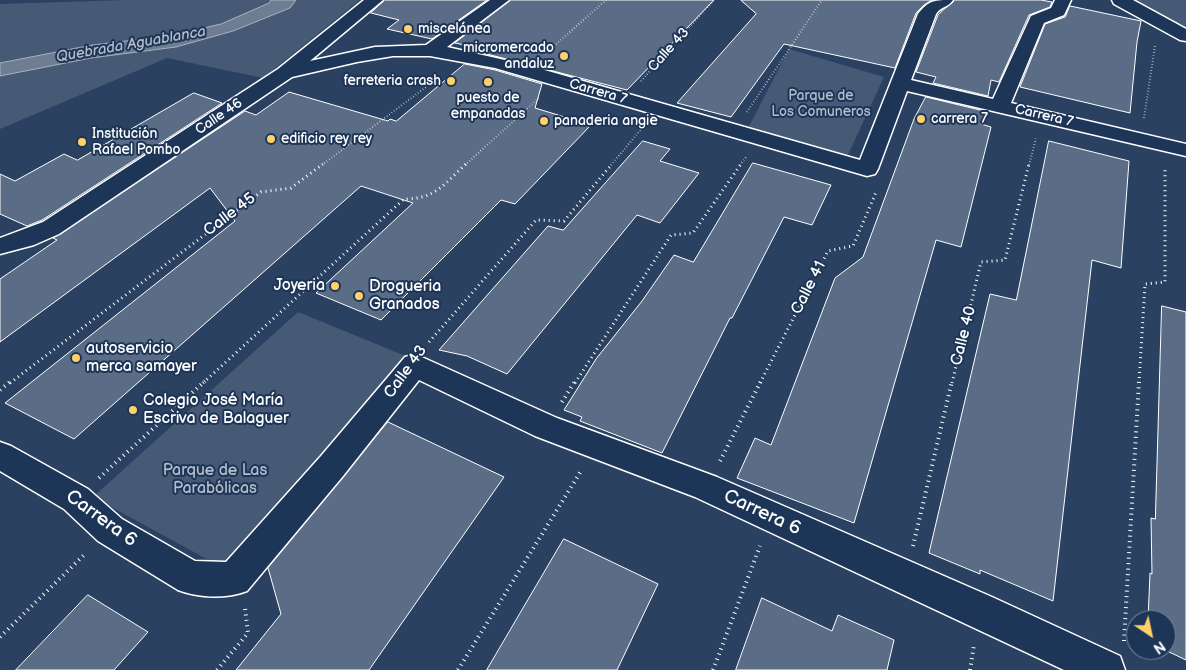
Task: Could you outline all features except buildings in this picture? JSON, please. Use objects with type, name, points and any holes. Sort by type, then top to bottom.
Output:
[{"type":"street","name":"Calle 46","points":[[0,246],[25,239],[50,228],[285,73],[363,37],[375,0]]},
{"type":"street","points":[[430,51],[500,0]]},
{"type":"street","points":[[868,169],[927,14],[932,6],[945,0]]},
{"type":"street","points":[[1000,106],[1037,20],[1058,11],[1063,0]]},
{"type":"street","points":[[1120,0],[1186,36]]},
{"type":"street","name":"Carrera 7","points":[[285,73],[363,37],[467,57],[525,71],[868,169]]},
{"type":"street","name":"Carrera 7","points":[[901,84],[1186,150]]},
{"type":"street","name":"Carrera 6","points":[[415,365],[546,427],[706,487],[906,577],[1115,660]]},
{"type":"street","name":"Calle 43","points":[[234,579],[332,466],[415,365]]},
{"type":"street","name":"Carrera 6","points":[[0,455],[76,499],[110,530],[191,578],[234,579]]},
{"type":"path","points":[[525,71],[606,0]]},
{"type":"path","name":"Calle 43","points":[[624,100],[714,0]]},
{"type":"path","points":[[546,427],[671,234],[693,232],[748,155],[747,143],[736,130],[822,0]]},
{"type":"path","points":[[1141,139],[1159,20]]},
{"type":"path","name":"Calle 45","points":[[0,390],[261,192],[280,191],[291,188],[467,57]]},
{"type":"path","points":[[76,499],[404,199],[420,199],[433,194],[558,81]]},
{"type":"path","name":"Calle 43","points":[[415,365],[426,345],[536,220],[564,221],[658,109]]},
{"type":"path","name":"Calle 40","points":[[906,577],[981,262],[1005,260],[1042,116]]},
{"type":"path","points":[[1115,660],[1145,284],[1165,282],[1166,145]]},
{"type":"path","name":"Calle 41","points":[[706,487],[828,251],[853,246],[880,183],[868,169]]},
{"type":"path","points":[[458,670],[596,447]]},
{"type":"path","points":[[712,670],[770,517]]},
{"type":"path","points":[[0,637],[110,530]]},
{"type":"path","points":[[216,670],[248,633],[247,611],[234,579]]},
{"type":"green space","points":[[125,0],[360,0],[263,78],[167,58],[0,129],[0,4]]},
{"type":"green space","points":[[1126,0],[1186,0],[1186,39]]},
{"type":"green space","name":"Parque de Los Comuneros","points":[[789,49],[884,77],[847,157],[748,128]]},
{"type":"green space","name":"Parque de Las Parabólicas","points":[[298,312],[408,357],[223,568],[93,497]]},
{"type":"water","name":"Quebrada Aguablanca","points":[[271,0],[296,0],[290,8],[233,31],[176,47],[91,58],[0,76],[0,63],[92,45],[168,36],[221,24],[269,3]]},
{"type":"place","name":"miscelánea","points":[[408,29]]},
{"type":"place","name":"micromercado andaluz","points":[[564,56]]},
{"type":"place","name":"ferreteria crash","points":[[451,81]]},
{"type":"place","name":"puesto de empanadas","points":[[488,82]]},
{"type":"place","name":"carrera 7","points":[[921,119]]},
{"type":"place","name":"panaderia angie","points":[[544,121]]},
{"type":"place","name":"edificio rey rey","points":[[271,139]]},
{"type":"place","name":"Institución Rafael Pombo","points":[[82,142]]},
{"type":"place","name":"Joyeria","points":[[335,286]]},
{"type":"place","name":"Drogueria Granados","points":[[359,296]]},
{"type":"place","name":"autoservicio merca samayer","points":[[76,358]]},
{"type":"place","name":"Colegio José María Escriva de Balaguer","points":[[133,410]]}]
